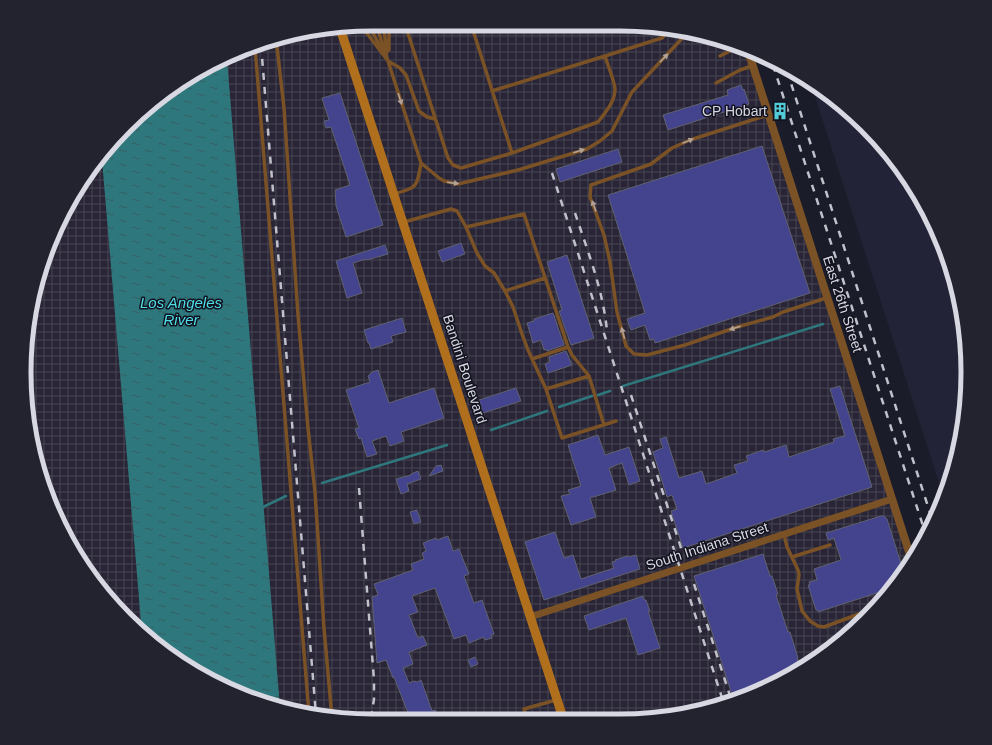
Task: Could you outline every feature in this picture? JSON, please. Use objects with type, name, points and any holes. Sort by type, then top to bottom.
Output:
[{"type":"main road","name":"Bandini Boulevard","points":[[342,33],[562,714]]},
{"type":"street","name":"East 26th Street","points":[[750,57],[909,552]]},
{"type":"street","name":"South Indiana Street","points":[[530,617],[892,499]]},
{"type":"lane","points":[[366,31],[388,61],[405,72],[419,111],[427,117],[435,119]]},
{"type":"lane","points":[[372,31],[388,61]]},
{"type":"lane","points":[[378,31],[421,163],[419,177],[414,186],[394,194]]},
{"type":"lane","points":[[384,31],[388,61]]},
{"type":"lane","points":[[388,61],[389,31]]},
{"type":"lane","points":[[407,31],[448,158],[453,165],[461,168],[512,153],[598,122],[607,111],[613,100],[615,89],[605,56]]},
{"type":"lane","points":[[473,31],[512,153]]},
{"type":"lane","points":[[492,91],[662,38],[665,34]]},
{"type":"lane","points":[[421,163],[444,181],[458,184],[518,170],[587,149],[606,137],[613,129],[632,92],[683,37]]},
{"type":"lane","points":[[277,45],[284,108],[298,315],[306,413],[315,492],[331,711]]},
{"type":"lane","points":[[720,56],[732,50]]},
{"type":"lane","points":[[255,52],[308,707]]},
{"type":"lane","points":[[716,83],[753,65]]},
{"type":"lane","points":[[769,115],[690,140],[672,148],[651,164],[591,185],[590,197],[604,235],[610,262],[617,312],[626,346],[634,354],[647,354],[685,345],[827,298]]},
{"type":"lane","points":[[403,222],[451,210],[457,211],[466,227],[477,253],[485,266],[494,273],[513,307],[532,359],[546,389],[562,438],[616,421]]},
{"type":"lane","points":[[466,227],[524,214],[568,347],[572,355],[589,376],[604,425]]},
{"type":"lane","points":[[505,291],[545,278]]},
{"type":"lane","points":[[532,359],[568,347]]},
{"type":"lane","points":[[546,389],[589,376]]},
{"type":"lane","points":[[784,534],[787,547],[798,570],[799,575],[797,589],[802,611],[810,621],[818,626],[824,627],[863,612]]},
{"type":"lane","points":[[792,556],[830,545]]},
{"type":"lane","points":[[526,714],[524,709],[557,699]]},
{"type":"shaded area","points":[[372,31],[642,32],[686,38],[729,49],[745,55],[909,553],[876,598],[845,629],[809,656],[771,679],[729,696],[664,711],[620,714],[372,714],[328,711],[284,702],[263,696],[221,679],[183,656],[165,643],[147,629],[116,598],[89,562],[66,524],[49,482],[34,417],[31,372],[32,350],[34,328],[43,284],[49,263],[66,221],[89,183],[102,165],[116,147],[147,116],[183,89],[221,66],[263,49],[328,34]]},
{"type":"shaded area","points":[[814,92],[845,116],[861,131],[890,165],[903,183],[926,221],[943,263],[958,328],[961,372],[958,417],[949,461],[941,488]]},
{"type":"water","name":"Los Angeles River","points":[[227,63],[279,701],[263,696],[221,679],[183,656],[141,623],[102,165],[116,147],[147,116],[183,89]]},
{"type":"building","points":[[741,85],[743,90],[744,89],[749,104],[668,130],[663,115],[728,95],[727,90]]},
{"type":"building","points":[[340,93],[383,225],[346,237],[336,206],[335,190],[350,185],[331,127],[326,128],[324,121],[329,120],[322,98]]},
{"type":"building","points":[[762,146],[810,293],[655,343],[654,339],[650,340],[645,325],[631,330],[627,319],[645,313],[608,195]]},
{"type":"building","points":[[618,149],[622,162],[560,182],[556,169]]},
{"type":"building","points":[[461,243],[465,254],[442,262],[438,251]]},
{"type":"building","points":[[385,245],[388,254],[353,263],[362,293],[347,298],[336,261]]},
{"type":"building","points":[[567,255],[594,338],[571,345],[559,311],[562,310],[547,262]]},
{"type":"building","points":[[553,313],[564,345],[547,351],[546,349],[544,350],[541,340],[533,343],[527,323],[534,321],[534,319]]},
{"type":"building","points":[[402,318],[406,332],[391,336],[393,342],[371,349],[364,330]]},
{"type":"building","points":[[566,351],[572,365],[548,373],[545,364],[550,362],[549,357]]},
{"type":"building","points":[[378,370],[389,403],[434,388],[444,418],[401,432],[404,441],[390,446],[386,436],[372,441],[377,454],[367,457],[361,438],[359,439],[355,429],[359,428],[346,390],[370,382],[368,376],[372,372]]},
{"type":"building","points":[[840,386],[872,487],[683,548],[671,511],[677,509],[672,495],[667,497],[653,452],[663,448],[660,439],[666,437],[679,478],[702,471],[706,484],[737,473],[734,465],[748,461],[746,456],[763,450],[764,452],[786,445],[789,457],[834,442],[833,439],[845,436],[830,389]]},
{"type":"building","points":[[516,388],[521,401],[483,413],[479,400]]},
{"type":"building","points":[[598,435],[605,455],[629,447],[640,481],[629,485],[622,463],[609,468],[616,490],[590,498],[596,517],[571,525],[561,496],[570,494],[568,490],[581,486],[568,445]]},
{"type":"building","points":[[441,465],[443,471],[429,476],[436,466]]},
{"type":"building","points":[[418,471],[421,479],[407,484],[409,491],[401,494],[396,479],[411,475]]},
{"type":"building","points":[[417,510],[421,522],[414,524],[410,512]]},
{"type":"building","points":[[884,516],[887,519],[901,564],[881,592],[818,612],[808,585],[810,585],[809,582],[817,580],[814,569],[841,560],[834,538],[828,540],[826,533]]},
{"type":"building","points":[[555,532],[564,558],[573,555],[581,579],[614,568],[612,562],[627,556],[629,557],[636,555],[640,569],[544,600],[525,542]]},
{"type":"building","points":[[448,536],[453,551],[459,549],[469,574],[464,576],[474,603],[482,600],[494,634],[491,635],[492,638],[485,640],[484,637],[469,643],[466,635],[454,639],[435,588],[412,596],[418,612],[409,615],[418,638],[423,636],[427,645],[409,652],[413,664],[403,668],[409,683],[421,680],[432,711],[435,710],[436,714],[408,714],[386,660],[377,663],[372,597],[378,595],[374,584],[413,570],[411,564],[424,559],[422,553],[426,551],[423,543],[436,538],[437,540]]},
{"type":"building","points":[[763,554],[778,594],[776,595],[788,632],[790,632],[798,663],[771,679],[732,695],[694,576]]},
{"type":"building","points":[[643,596],[650,611],[648,611],[660,648],[638,655],[626,618],[589,630],[584,616]]},
{"type":"building","points":[[475,657],[478,664],[471,667],[468,660]]},
{"type":"waterway","points":[[623,386],[823,324]]},
{"type":"waterway","points":[[598,395],[610,391]]},
{"type":"waterway","points":[[559,407],[592,396]]},
{"type":"waterway","points":[[491,430],[547,411]]},
{"type":"waterway","points":[[322,483],[447,445]]},
{"type":"waterway","points":[[261,508],[286,496]]},
{"type":"railway","points":[[261,50],[315,709]]},
{"type":"railway","points":[[774,68],[924,528]]},
{"type":"railway","points":[[789,76],[930,514]]},
{"type":"railway","points":[[552,173],[722,698]]},
{"type":"railway","points":[[575,213],[599,286],[607,331]]},
{"type":"railway","points":[[631,395],[683,554]]},
{"type":"railway","points":[[359,488],[374,680],[374,699],[372,714]]},
{"type":"railway","points":[[694,584],[730,696]]},
{"type":"place","name":"CP Hobart","points":[[780,111]]}]
